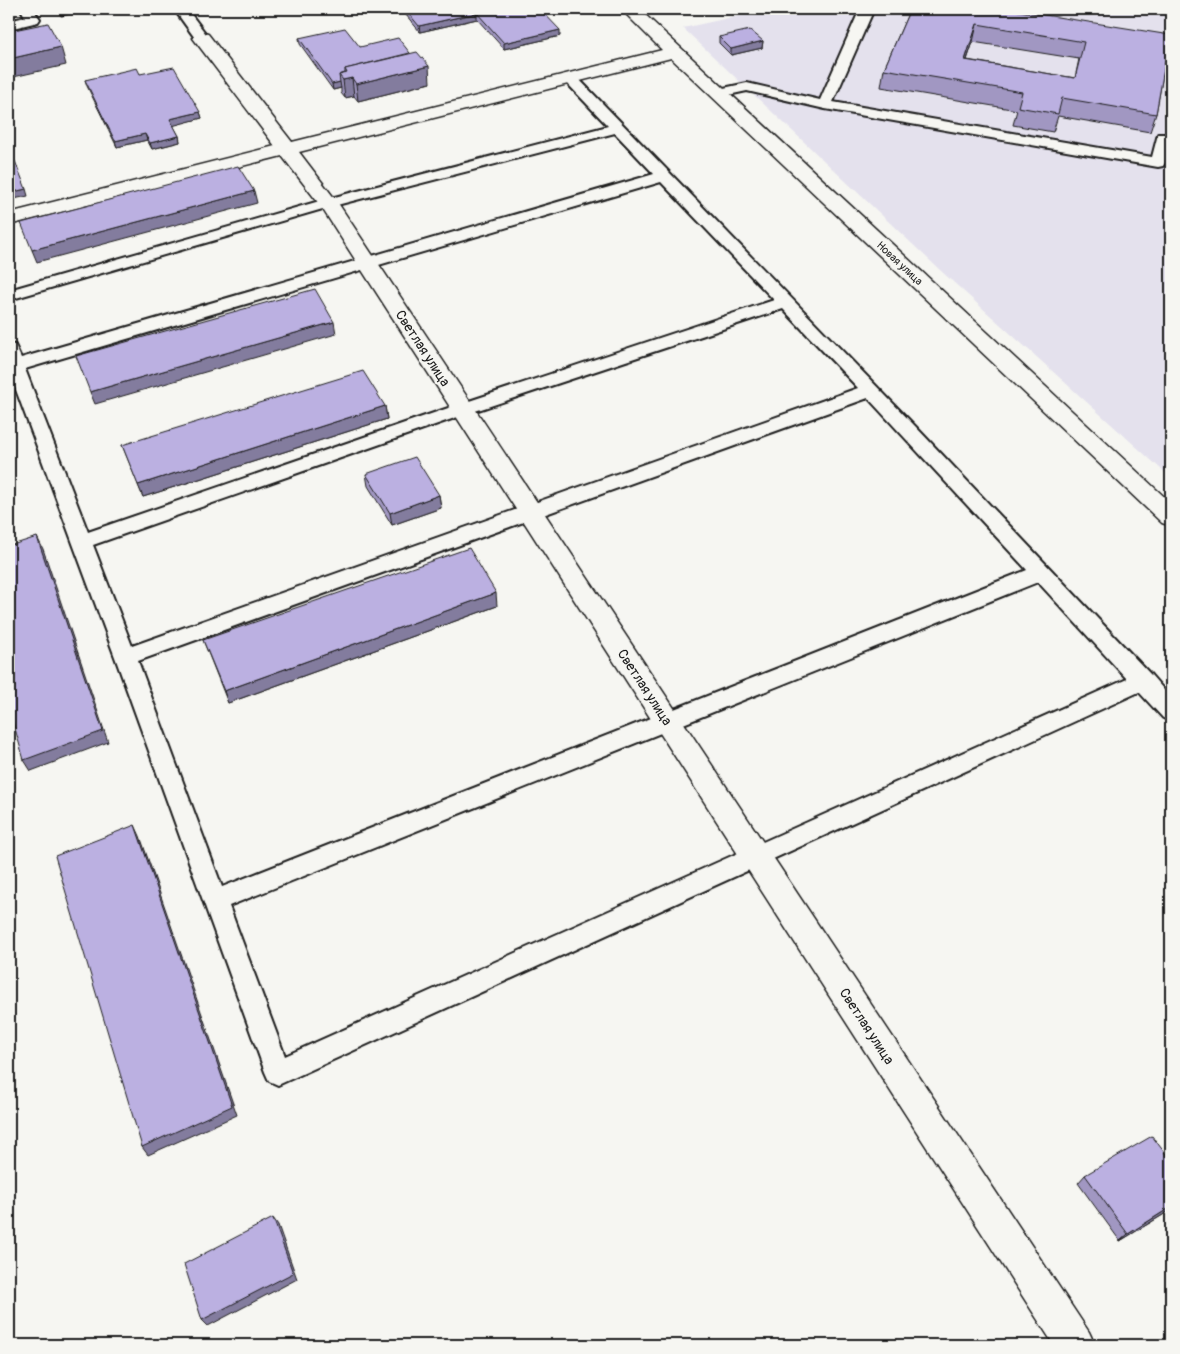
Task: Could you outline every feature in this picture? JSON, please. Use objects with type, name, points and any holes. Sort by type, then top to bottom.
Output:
[{"type":"street","name":"Новая улица","points":[[629,9],[1171,517]]},
{"type":"street","name":"Светлая улица","points":[[202,38],[328,203],[1076,1345]]},
{"type":"street","points":[[9,219],[674,52]]},
{"type":"lane","points":[[9,24],[33,19],[27,9]]},
{"type":"lane","points":[[180,9],[202,38]]},
{"type":"lane","points":[[825,106],[868,9]]},
{"type":"lane","points":[[570,78],[872,390],[1171,712]]},
{"type":"lane","points":[[719,93],[747,87],[825,106],[1158,163],[1163,137]]},
{"type":"lane","points":[[9,296],[328,203],[618,128]]},
{"type":"lane","points":[[665,176],[367,263],[12,357],[126,657],[278,1072],[1143,681]]},
{"type":"lane","points":[[82,542],[463,409],[786,302]]},
{"type":"lane","points":[[126,657],[872,390]]},
{"type":"lane","points":[[215,901],[1042,572]]},
{"type":"shaded area","points":[[770,9],[1171,9],[1171,478],[941,271],[683,28]]},
{"type":"building","points":[[405,9],[540,9],[560,30],[504,43],[477,13],[419,26]]},
{"type":"building","points":[[910,9],[1007,9],[1170,35],[1156,114],[1062,98],[1058,114],[1018,107],[1022,92],[884,69]],"holes":[[[977,24],[1084,42],[1075,78],[965,60]]]},
{"type":"building","points":[[48,23],[61,47],[9,59],[9,31]]},
{"type":"building","points":[[345,28],[360,47],[398,38],[410,53],[345,69],[345,73],[339,75],[340,82],[332,84],[299,38]]},
{"type":"building","points":[[750,30],[763,41],[731,49],[719,37]]},
{"type":"building","points":[[417,52],[429,66],[356,84],[352,78],[343,80],[339,75],[347,73],[345,69]]},
{"type":"building","points":[[174,67],[200,112],[170,119],[179,136],[150,143],[145,134],[115,141],[85,80],[137,68],[140,74]]},
{"type":"building","points":[[15,161],[26,189],[9,193],[9,163]]},
{"type":"building","points":[[238,166],[254,191],[32,250],[21,223]]},
{"type":"building","points":[[315,289],[334,322],[90,392],[76,356]]},
{"type":"building","points":[[363,371],[385,406],[138,485],[122,445]]},
{"type":"building","points":[[415,457],[439,495],[390,513],[366,474]]},
{"type":"building","points":[[37,537],[103,731],[24,760],[9,708],[9,546]]},
{"type":"building","points":[[469,548],[496,593],[224,691],[203,640]]},
{"type":"building","points":[[135,825],[232,1106],[142,1147],[55,856]]},
{"type":"building","points":[[1152,1136],[1171,1161],[1171,1207],[1128,1234],[1085,1175]]},
{"type":"building","points":[[273,1218],[293,1273],[202,1320],[184,1264]]}]
